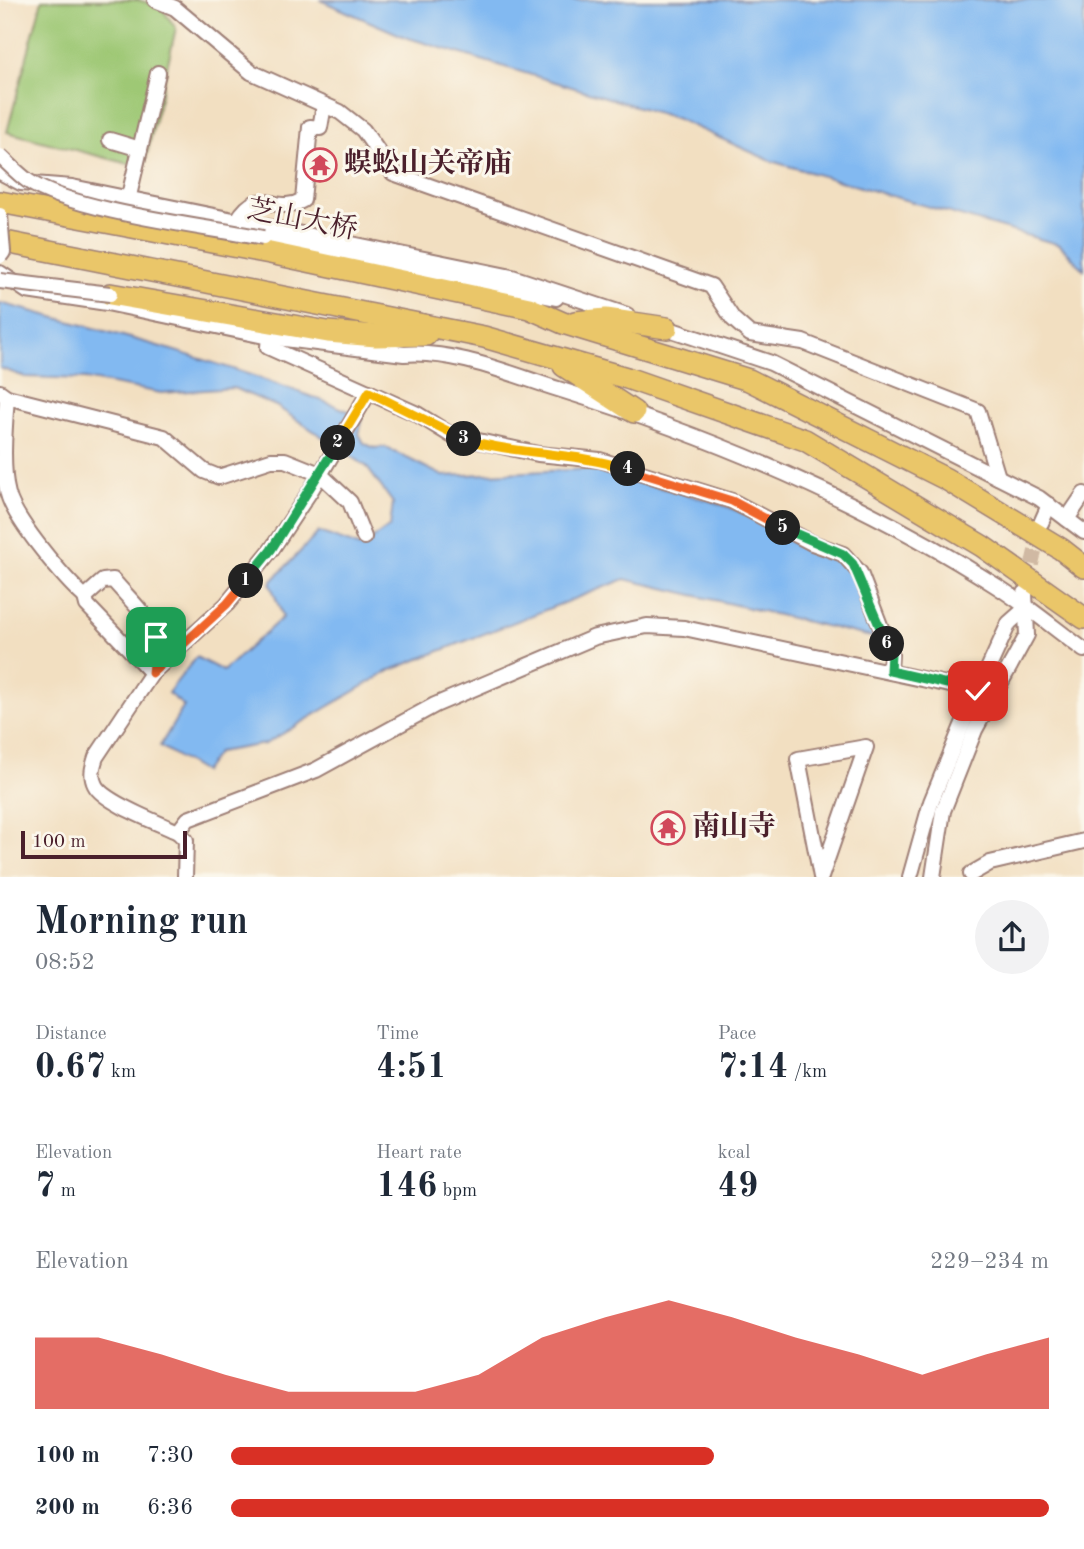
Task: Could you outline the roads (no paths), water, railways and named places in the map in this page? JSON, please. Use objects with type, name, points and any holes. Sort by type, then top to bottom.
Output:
[{"type":"highway","points":[[0,202],[270,253],[529,309]]},
{"type":"highway","points":[[0,240],[448,331],[545,354],[627,378],[805,440],[982,547],[1084,618]]},
{"type":"highway","points":[[479,283],[529,309],[564,323],[750,380],[946,479],[1061,549],[1084,567]]},
{"type":"highway","points":[[110,294],[328,332],[417,337],[448,331]]},
{"type":"highway","points":[[564,323],[606,319],[667,328]]},
{"type":"highway","points":[[545,354],[634,412]]},
{"type":"street","points":[[155,0],[175,8],[251,72],[340,112],[363,130],[393,173],[711,286],[733,319],[750,334],[803,342],[978,411],[998,477]]},
{"type":"street","points":[[128,200],[158,73]]},
{"type":"street","points":[[237,221],[246,206],[255,200],[293,206],[303,200],[310,127],[320,128],[324,105]]},
{"type":"street","points":[[110,140],[140,149]]},
{"type":"street","name":"芝山大桥","points":[[0,156],[30,182],[68,198],[104,208],[606,307]]},
{"type":"street","points":[[0,172],[21,183],[72,187],[512,277],[606,307],[771,363],[998,477],[1049,505],[1084,532]]},
{"type":"street","points":[[0,215],[3,252],[0,256]]},
{"type":"street","points":[[0,273],[27,291],[107,303],[269,337],[404,354],[419,353],[483,365],[634,412],[809,484],[905,531],[1001,588],[1084,650]]},
{"type":"street","points":[[0,281],[110,294]]},
{"type":"street","points":[[750,334],[750,356]]},
{"type":"street","points":[[269,337],[268,347],[366,398],[417,414],[452,435],[538,454],[584,457],[613,464],[732,501],[760,513],[792,533],[843,554],[860,573],[891,654],[890,671]]},
{"type":"street","points":[[152,673],[87,605],[85,597],[70,585],[12,507],[6,481],[3,394],[164,437],[204,471],[219,477],[271,460],[285,460],[323,468],[350,502],[364,537]]},
{"type":"street","points":[[185,877],[186,840],[178,832],[103,796],[94,785],[92,771],[96,757],[152,673],[227,604],[271,550],[366,398]]},
{"type":"street","points":[[1067,519],[1084,494]]},
{"type":"street","points":[[1041,523],[1049,505]]},
{"type":"street","points":[[85,597],[103,581],[113,580],[153,627],[156,659],[152,673]]},
{"type":"street","points":[[933,877],[943,811],[975,730],[1027,635],[1025,593]]},
{"type":"street","points":[[906,876],[931,802],[978,691],[1009,622],[1026,608]]},
{"type":"street","points":[[178,832],[188,819],[316,770],[435,705],[595,636],[647,626],[684,628],[978,691]]},
{"type":"street","points":[[866,747],[821,877],[798,759],[866,747]]},
{"type":"street","points":[[971,874],[990,863],[1084,842]]},
{"type":"water","points":[[320,0],[1084,0],[1084,270],[1060,245],[771,161],[675,118],[405,37]]},
{"type":"water","points":[[0,303],[184,354],[319,399],[363,417],[359,434],[364,443],[374,448],[385,447],[443,476],[590,469],[715,502],[764,521],[803,549],[840,559],[866,597],[879,630],[876,638],[625,579],[391,670],[265,744],[218,752],[203,772],[160,746],[184,706],[168,693],[196,657],[223,671],[283,617],[270,583],[319,532],[361,547],[390,526],[393,503],[366,466],[276,406],[234,388],[161,393],[85,379],[25,377],[0,368]]},
{"type":"tunnel","points":[[1027,585],[1040,530]]},
{"type":"place","name":"蜈蚣山关帝庙","points":[[320,165]]},
{"type":"place","name":"南山寺","points":[[668,828]]}]
